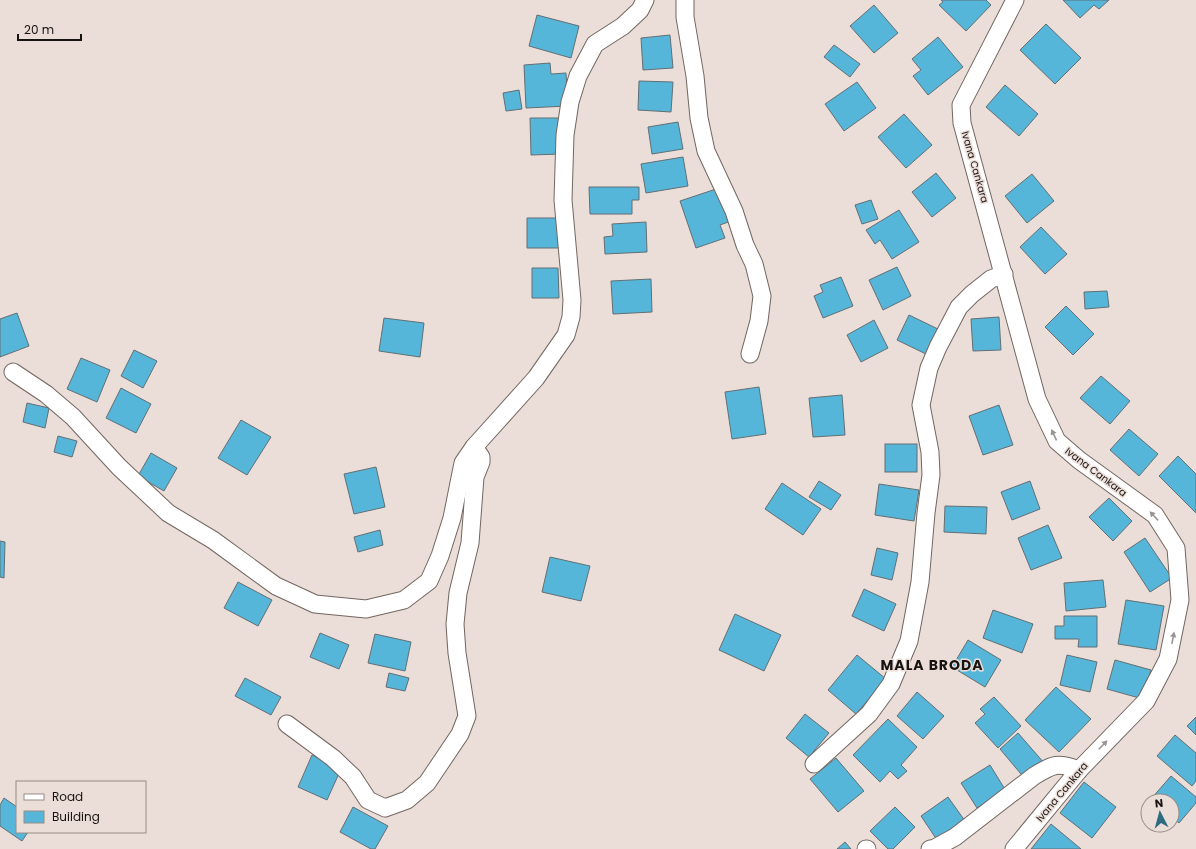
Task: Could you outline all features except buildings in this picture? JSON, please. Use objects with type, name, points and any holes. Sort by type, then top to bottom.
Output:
[{"type":"street","points":[[13,372],[46,394],[73,416],[119,467],[168,513],[213,540],[276,586],[316,604],[366,609],[404,600],[428,581],[440,556],[452,518],[463,463],[474,447],[536,378],[566,336],[572,317],[564,200],[565,134],[570,102],[578,76],[596,44],[623,26],[640,10],[645,0]]},
{"type":"street","points":[[685,0],[685,17],[699,118],[706,151],[734,211],[745,245],[754,264],[762,296],[750,354]]},
{"type":"street","name":"Ivana Cankara","points":[[1014,849],[1079,770],[1146,701],[1168,659],[1180,600],[1176,548],[1155,515],[1079,460],[1057,441],[1038,399],[962,123],[961,105],[1015,0]]},
{"type":"street","points":[[814,764],[869,714],[891,684],[909,640],[920,582],[926,513],[932,475],[930,452],[921,405],[929,368],[959,307],[972,294],[991,279],[1004,274]]},
{"type":"street","points":[[287,724],[333,758],[353,777],[368,800],[385,808],[407,800],[428,783],[460,734],[467,716],[456,652],[454,624],[458,593],[470,543],[475,477],[481,462],[480,457],[474,447]]},
{"type":"street","points":[[930,849],[935,848],[955,837],[1034,776],[1048,767],[1066,765],[1079,770]]},
{"type":"district","name":"MALA BRODA","points":[[932,665]]}]
